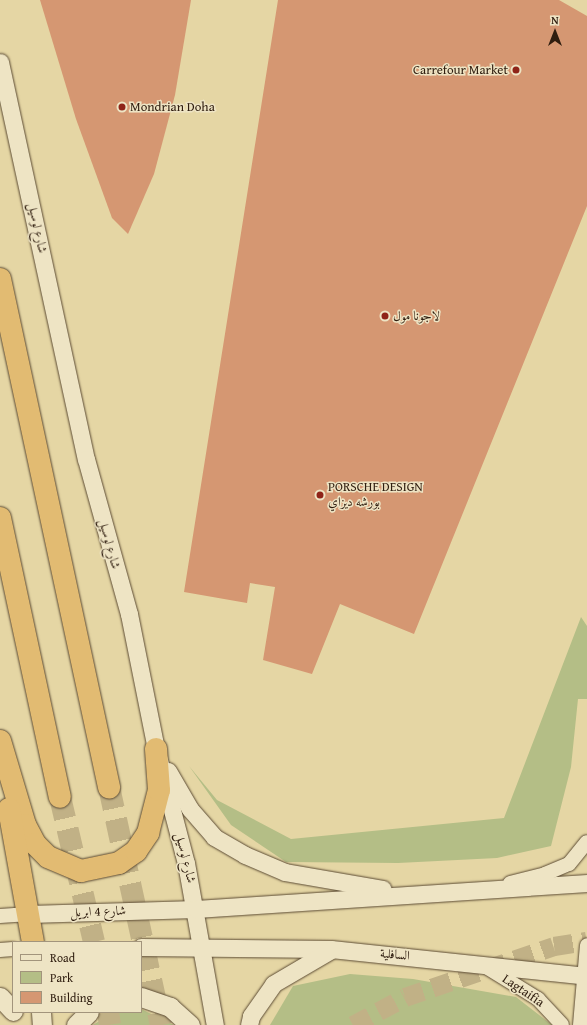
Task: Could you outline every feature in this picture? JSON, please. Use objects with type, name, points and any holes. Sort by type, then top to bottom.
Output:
[{"type":"highway","points":[[0,279],[109,787]]},
{"type":"highway","points":[[0,518],[60,797]]},
{"type":"highway","points":[[0,741],[25,825],[35,844],[48,857],[81,871],[119,863],[136,851],[148,833],[159,790],[156,750]]},
{"type":"highway","points":[[0,754],[33,941]]},
{"type":"main road","points":[[0,997],[12,1011]]},
{"type":"main road","points":[[142,997],[170,1007],[190,1025]]},
{"type":"main road","points":[[14,1013],[23,1025]]},
{"type":"main road","points":[[41,1013],[42,1025]]},
{"type":"main road","points":[[76,1025],[88,1013]]},
{"type":"street","name":"شارع لوسيل","points":[[0,62],[86,459],[129,614],[156,750],[196,908],[215,1025]]},
{"type":"street","points":[[156,750],[190,809],[214,837],[238,851],[285,872],[410,893]]},
{"type":"street","points":[[474,891],[551,872],[569,864],[587,842]]},
{"type":"street","points":[[196,908],[410,893],[474,891],[587,883]]},
{"type":"street","name":"شارع 4 ابريل","points":[[0,916],[196,908]]},
{"type":"street","points":[[580,1025],[587,945]]},
{"type":"street","points":[[142,947],[202,947]]},
{"type":"street","name":"السافلية","points":[[202,947],[331,949],[480,963],[585,976]]},
{"type":"street","points":[[0,950],[12,949]]},
{"type":"street","points":[[249,1025],[251,1016],[273,984],[331,949]]},
{"type":"street","name":"Lagtaifia","points":[[480,963],[538,999],[562,1025]]},
{"type":"green space","points":[[581,617],[587,626],[587,699],[578,699],[571,767],[551,846],[497,858],[398,863],[286,862],[231,825],[189,766],[217,800],[291,839],[504,818]]},
{"type":"green space","points":[[350,974],[413,979],[516,997],[552,1025],[270,1025],[293,986]]},
{"type":"green space","points":[[142,1009],[174,1025],[93,1025],[112,1013],[142,1013]]},
{"type":"building","name":"Mondrian Doha","points":[[40,0],[191,0],[175,95],[154,174],[128,234],[112,218],[76,119]]},
{"type":"building","name":"لاجونا مول","points":[[278,0],[559,0],[587,16],[587,206],[414,634],[340,604],[312,674],[263,660],[275,587],[250,583],[247,603],[184,592]]},
{"type":"tunnel","points":[[109,787],[161,1025]]},
{"type":"tunnel","points":[[60,797],[94,941]]},
{"type":"tunnel","points":[[353,1025],[405,997],[554,946],[587,941]]},
{"type":"tunnel","points":[[108,1013],[110,1025]]},
{"type":"place","name":"Carrefour Market","points":[[516,70]]},
{"type":"place","name":"Mondrian Doha","points":[[122,107]]},
{"type":"place","name":"لاجونا مول","points":[[385,316]]},
{"type":"place","name":"PORSCHE DESIGN بورشه ديزاي","points":[[320,495]]}]
